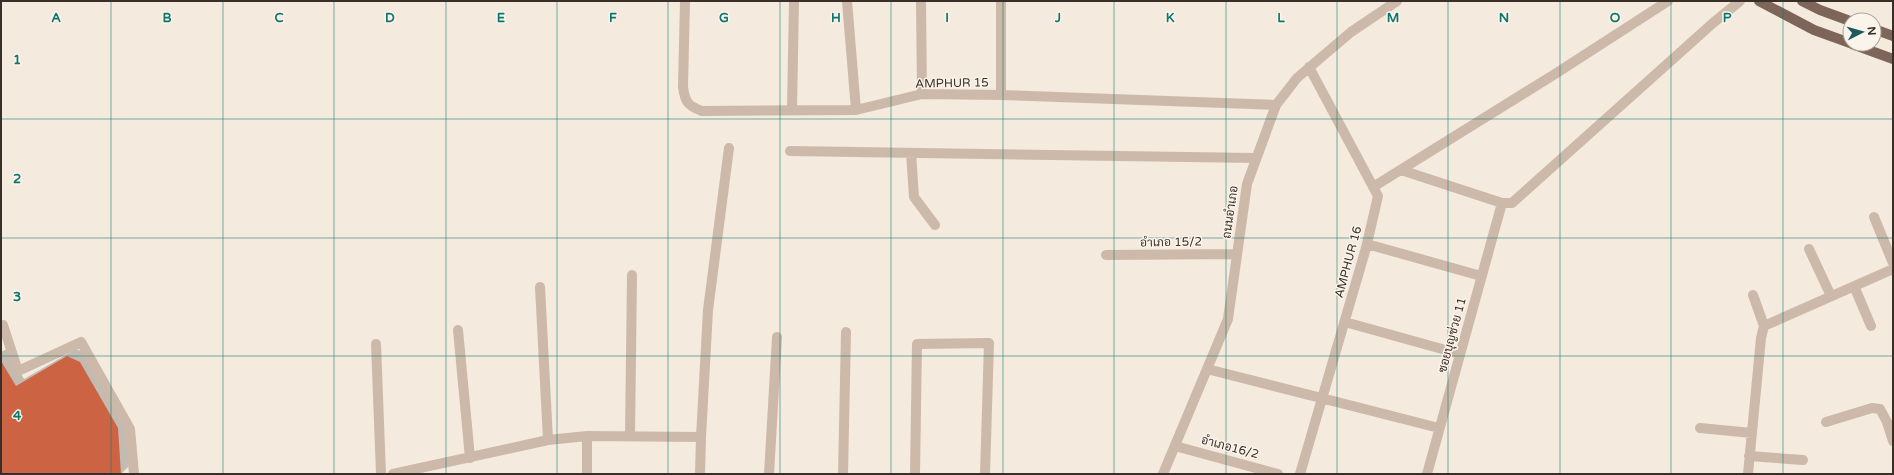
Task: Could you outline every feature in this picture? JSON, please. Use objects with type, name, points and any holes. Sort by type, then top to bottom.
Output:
[{"type":"main road","points":[[1759,1],[1814,30],[1842,41]]},
{"type":"main road","points":[[1802,1],[1820,10],[1842,18]]},
{"type":"main road","points":[[1882,32],[1893,36]]},
{"type":"main road","points":[[1873,52],[1893,59]]},
{"type":"street","name":"AMPHUR 15","points":[[685,1],[683,87],[685,100],[690,107],[702,111],[856,110],[922,94],[1001,95],[1276,105]]},
{"type":"street","points":[[792,110],[794,1]]},
{"type":"street","points":[[847,1],[856,110]]},
{"type":"street","points":[[921,1],[922,94]]},
{"type":"street","points":[[1000,1],[1001,95]]},
{"type":"street","name":"ถนนอำเภอ","points":[[1163,474],[1228,319],[1247,184],[1276,105],[1297,78],[1309,67],[1351,32],[1397,1]]},
{"type":"street","points":[[1373,187],[1555,74],[1668,1]]},
{"type":"street","points":[[1401,170],[1502,203],[1512,202],[1713,23],[1740,1]]},
{"type":"street","name":"AMPHUR 16","points":[[1300,474],[1367,244],[1378,196],[1309,67]]},
{"type":"street","points":[[700,474],[700,437],[708,310],[729,148]]},
{"type":"street","points":[[790,151],[1256,158]]},
{"type":"street","points":[[911,153],[914,197],[935,225]]},
{"type":"street","name":"ซอยบุญช่วย 11","points":[[1427,474],[1502,203]]},
{"type":"street","points":[[1874,217],[1893,263]]},
{"type":"street","points":[[1367,244],[1481,276]]},
{"type":"street","points":[[1809,249],[1831,296]]},
{"type":"street","name":"อำเภอ 15/2","points":[[1106,255],[1237,254]]},
{"type":"street","points":[[1764,326],[1893,269]]},
{"type":"street","points":[[630,436],[632,275]]},
{"type":"street","points":[[1854,286],[1871,326]]},
{"type":"street","points":[[540,287],[548,440]]},
{"type":"street","points":[[1748,474],[1761,338],[1764,326],[1752,295]]},
{"type":"street","points":[[1345,322],[1460,354]]},
{"type":"street","points":[[1,327],[3,326],[18,371],[81,342],[130,429],[134,474]]},
{"type":"street","points":[[458,330],[470,458]]},
{"type":"street","points":[[843,474],[846,332]]},
{"type":"street","points":[[769,474],[777,338]]},
{"type":"street","points":[[914,474],[917,344],[989,343],[985,474]]},
{"type":"street","points":[[376,344],[381,474]]},
{"type":"street","points":[[1207,369],[1440,428]]},
{"type":"street","points":[[1826,422],[1872,408],[1880,409],[1887,422],[1893,441]]},
{"type":"street","points":[[1700,428],[1752,434]]},
{"type":"street","points":[[393,474],[548,440],[587,436],[700,437]]},
{"type":"street","points":[[587,436],[587,474]]},
{"type":"street","name":"อำเภอ16/2","points":[[1175,446],[1278,474]]},
{"type":"street","points":[[1750,456],[1803,460]]},
{"type":"building","points":[[67,356],[80,362],[118,428],[121,474],[1,474],[1,361],[16,386]]}]
